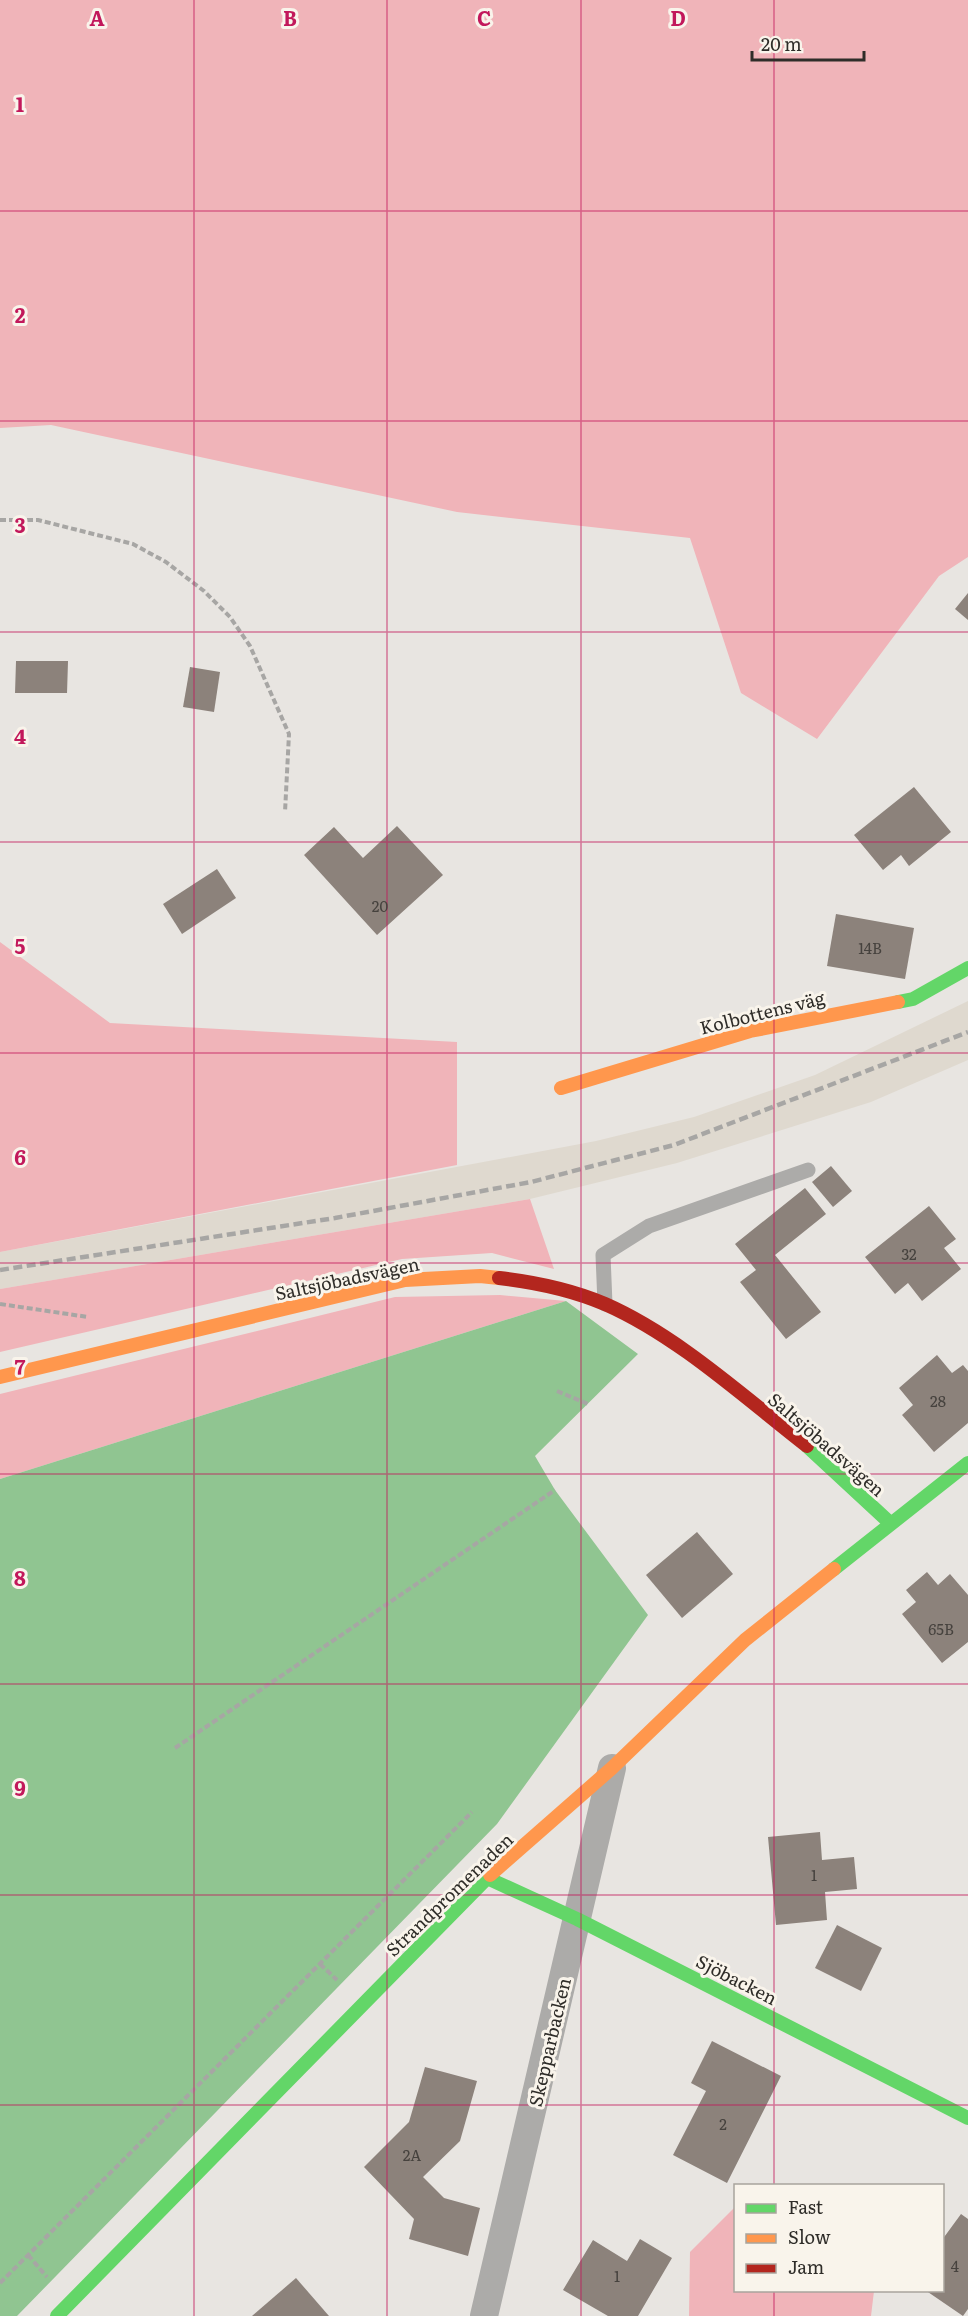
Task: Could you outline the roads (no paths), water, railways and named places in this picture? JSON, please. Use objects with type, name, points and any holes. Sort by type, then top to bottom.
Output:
[{"type":"street","name":"Kolbottens väg","points":[[561,1088],[750,1031],[913,999],[968,968]]},
{"type":"street","name":"Saltsjöbadsvägen","points":[[0,1377],[405,1280],[480,1276],[533,1282],[605,1304],[668,1339],[807,1446],[890,1523],[968,1463]]},
{"type":"street","name":"Strandpromenaden","points":[[57,2316],[487,1878],[612,1768],[745,1640],[890,1523]]},
{"type":"street","name":"Skepparbacken","points":[[484,2316],[612,1768]]},
{"type":"street","name":"Sjöbacken","points":[[487,1878],[578,1919],[968,2118]]},
{"type":"lane","points":[[605,1304],[603,1255],[649,1226],[808,1170]]},
{"type":"railway","points":[[0,1270],[335,1218],[531,1182],[674,1145],[968,1032]]}]
